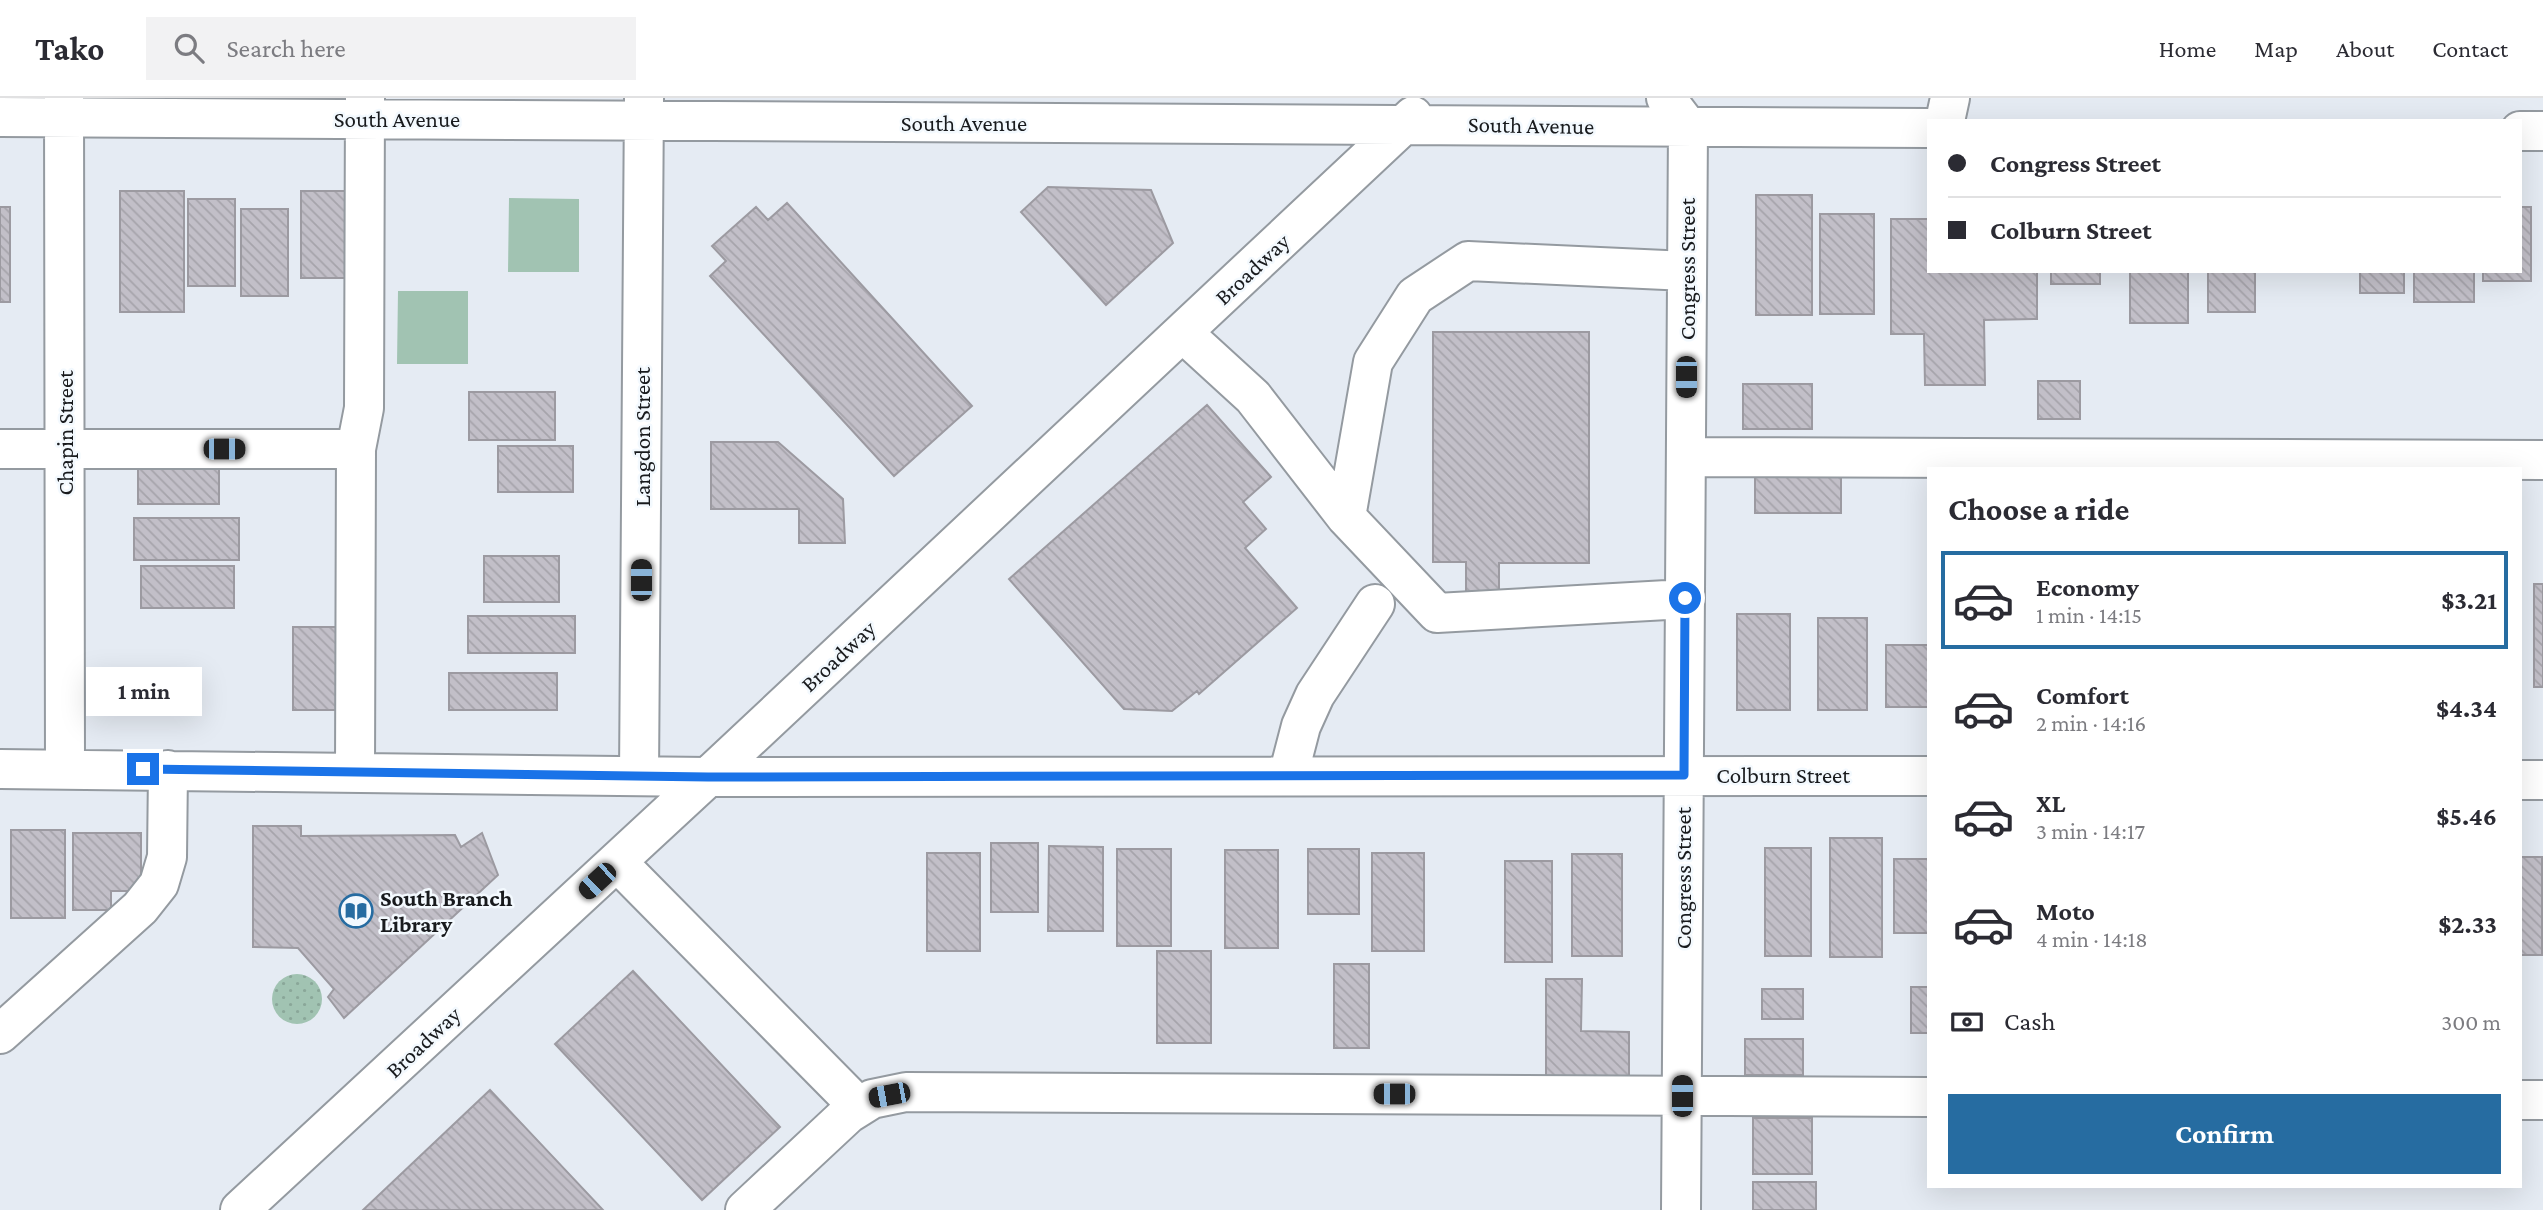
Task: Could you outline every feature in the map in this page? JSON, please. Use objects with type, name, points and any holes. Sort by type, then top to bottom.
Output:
[{"type":"street","name":"Broadway","points":[[250,1207],[1433,98]]},
{"type":"street","points":[[1889,98],[1927,125]]},
{"type":"street","points":[[1934,119],[1950,98]]},
{"type":"street","name":"South Avenue","points":[[0,117],[64,108],[1012,110],[1173,111],[1405,124],[1677,112],[1927,126]]},
{"type":"street","name":"Chapin Street","points":[[64,108],[65,768]]},
{"type":"street","points":[[355,772],[356,449],[364,408],[365,108]]},
{"type":"street","name":"Langdon Street","points":[[639,776],[644,109]]},
{"type":"street","name":"Congress Street","points":[[1677,112],[1687,271],[1681,1210]]},
{"type":"street","points":[[2522,131],[2543,131]]},
{"type":"street","points":[[1346,517],[1373,362],[1415,296],[1468,261],[1687,271]]},
{"type":"street","points":[[1183,333],[1253,397],[1346,517],[1437,613],[1685,598]]},
{"type":"street","points":[[0,449],[356,449]]},
{"type":"street","points":[[1686,457],[2543,460]]},
{"type":"street","points":[[1288,776],[1301,726],[1315,695],[1375,604]]},
{"type":"street","name":"Colburn Street","points":[[0,769],[708,777],[1927,776]]},
{"type":"street","points":[[0,1034],[140,908],[159,884],[167,858],[168,770]]},
{"type":"street","points":[[2522,780],[2543,780]]},
{"type":"street","points":[[617,862],[859,1107]]},
{"type":"street","points":[[745,1210],[859,1107],[872,1098],[906,1092],[1927,1097]]},
{"type":"street","points":[[2522,1100],[2543,1100]]},
{"type":"green space","points":[[509,198],[579,199],[579,272],[508,272]]},
{"type":"green space","points":[[398,291],[468,291],[468,364],[397,364]]},
{"type":"green space","points":[[297,974],[315,981],[322,999],[315,1017],[297,1024],[279,1017],[272,999],[279,981]]},
{"type":"building","points":[[1048,187],[1151,190],[1173,243],[1106,305],[1021,212]]},
{"type":"building","points":[[120,191],[184,191],[184,312],[120,312]]},
{"type":"building","points":[[301,191],[348,191],[348,278],[301,278]]},
{"type":"building","points":[[1756,195],[1812,195],[1812,315],[1756,315]]},
{"type":"building","points":[[188,199],[235,199],[235,286],[188,286]]},
{"type":"building","points":[[787,203],[972,406],[894,476],[710,276],[726,261],[712,246],[756,207],[768,220]]},
{"type":"building","points":[[0,207],[10,207],[10,302],[0,302]]},
{"type":"building","points":[[2522,207],[2531,207],[2531,281],[2483,281],[2483,273],[2522,273]]},
{"type":"building","points":[[241,209],[288,209],[288,296],[241,296]]},
{"type":"building","points":[[1820,214],[1874,214],[1874,314],[1820,314]]},
{"type":"building","points":[[1891,219],[1927,219],[1927,273],[2037,273],[2037,319],[1984,320],[1985,385],[1925,385],[1924,334],[1891,334]]},
{"type":"building","points":[[2051,273],[2100,273],[2100,284],[2051,284]]},
{"type":"building","points":[[2130,273],[2188,273],[2188,323],[2130,323]]},
{"type":"building","points":[[2208,273],[2255,273],[2255,312],[2208,312]]},
{"type":"building","points":[[2360,273],[2404,273],[2404,293],[2360,293]]},
{"type":"building","points":[[2414,273],[2474,273],[2474,302],[2414,302]]},
{"type":"building","points":[[1433,332],[1589,332],[1589,563],[1499,563],[1499,594],[1466,594],[1466,562],[1433,562]]},
{"type":"building","points":[[2038,381],[2080,381],[2080,419],[2038,419]]},
{"type":"building","points":[[1743,384],[1812,384],[1812,429],[1743,429]]},
{"type":"building","points":[[469,392],[555,392],[555,440],[469,440]]},
{"type":"building","points":[[1207,405],[1271,477],[1243,502],[1266,529],[1245,548],[1297,608],[1199,694],[1197,691],[1172,711],[1124,709],[1009,579]]},
{"type":"building","points":[[711,442],[778,442],[843,499],[845,543],[799,543],[799,509],[711,509]]},
{"type":"building","points":[[498,446],[573,446],[573,492],[498,492]]},
{"type":"building","points":[[138,457],[219,457],[219,504],[138,504]]},
{"type":"building","points":[[1755,464],[1841,464],[1841,513],[1755,513]]},
{"type":"building","points":[[134,518],[239,518],[239,560],[134,560]]},
{"type":"building","points":[[484,556],[559,556],[559,602],[484,602]]},
{"type":"building","points":[[141,566],[234,566],[234,608],[141,608]]},
{"type":"building","points":[[2534,584],[2543,584],[2543,687],[2534,687]]},
{"type":"building","points":[[1737,614],[1790,614],[1790,710],[1737,710]]},
{"type":"building","points":[[468,616],[575,616],[575,653],[468,653]]},
{"type":"building","points":[[1818,618],[1867,618],[1867,710],[1818,710]]},
{"type":"building","points":[[293,627],[343,627],[343,710],[293,710]]},
{"type":"building","points":[[1886,645],[1927,645],[1927,707],[1886,707]]},
{"type":"building","points":[[449,673],[557,673],[557,710],[449,710]]},
{"type":"building","name":"South Branch Library","points":[[253,826],[301,826],[301,836],[455,835],[461,847],[482,833],[498,875],[344,1018],[328,997],[334,989],[298,948],[253,947]]},
{"type":"building","points":[[11,830],[65,830],[65,918],[11,918]]},
{"type":"building","points":[[73,833],[141,833],[141,891],[111,891],[111,910],[73,910]]},
{"type":"building","points":[[1830,838],[1882,838],[1882,957],[1830,957]]},
{"type":"building","points":[[991,843],[1038,843],[1038,912],[991,912]]},
{"type":"building","points":[[1049,846],[1103,847],[1103,931],[1048,931]]},
{"type":"building","points":[[1765,848],[1811,848],[1811,956],[1765,956]]},
{"type":"building","points":[[1117,849],[1171,849],[1171,946],[1117,946]]},
{"type":"building","points":[[1308,849],[1359,849],[1359,914],[1308,914]]},
{"type":"building","points":[[1225,850],[1278,850],[1278,948],[1225,948]]},
{"type":"building","points":[[927,853],[980,853],[980,951],[927,951]]},
{"type":"building","points":[[1372,853],[1424,853],[1424,951],[1372,951]]},
{"type":"building","points":[[1572,854],[1622,854],[1622,956],[1572,956]]},
{"type":"building","points":[[2522,857],[2542,857],[2542,955],[2522,955]]},
{"type":"building","points":[[1894,859],[1927,859],[1927,933],[1894,933]]},
{"type":"building","points":[[1505,861],[1552,861],[1552,962],[1505,962]]},
{"type":"building","points":[[1157,951],[1211,951],[1211,1043],[1157,1043]]},
{"type":"building","points":[[1334,964],[1369,964],[1369,1048],[1334,1048]]},
{"type":"building","points":[[633,971],[780,1127],[702,1200],[555,1044]]},
{"type":"building","points":[[1546,979],[1582,979],[1581,1031],[1629,1032],[1629,1078],[1546,1077]]},
{"type":"building","points":[[1911,987],[1927,987],[1927,1033],[1911,1033]]},
{"type":"building","points":[[1762,989],[1803,989],[1803,1019],[1762,1019]]},
{"type":"building","points":[[1745,1039],[1803,1039],[1803,1075],[1745,1075]]},
{"type":"building","points":[[490,1090],[603,1210],[363,1210]]},
{"type":"building","points":[[1753,1118],[1812,1118],[1812,1174],[1753,1174]]},
{"type":"building","points":[[1753,1182],[1816,1182],[1816,1210],[1753,1210]]},
{"type":"place","name":"South Branch Library","points":[[356,911]]},
{"type":"route","points":[[143,769],[708,777],[1684,775],[1685,598]]}]
